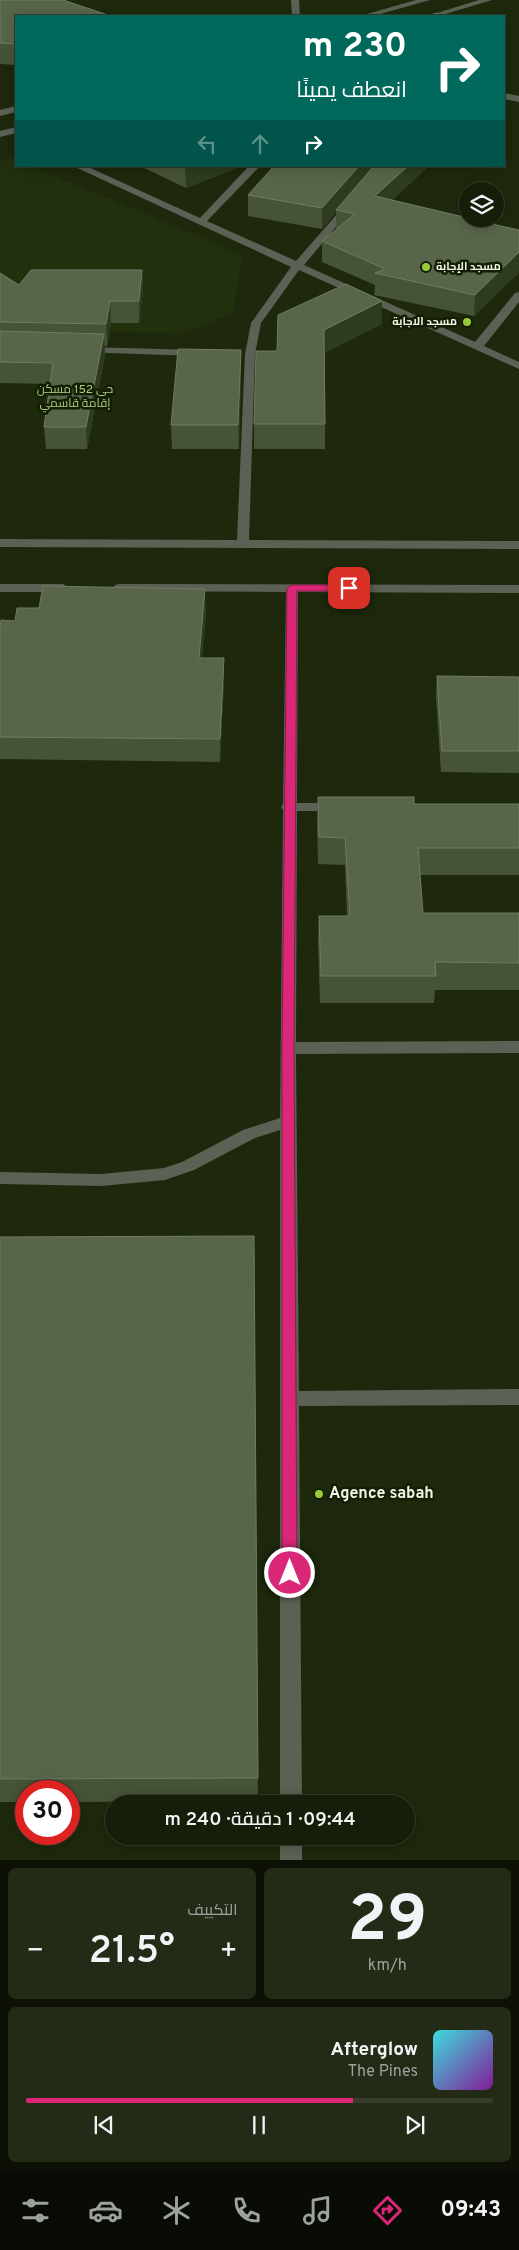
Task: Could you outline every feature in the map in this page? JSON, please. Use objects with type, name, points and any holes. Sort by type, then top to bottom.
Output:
[{"type":"street","points":[[295,0],[296,15]]},
{"type":"street","points":[[368,15],[426,0]]},
{"type":"street","points":[[435,15],[488,0]]},
{"type":"street","points":[[505,96],[519,99]]},
{"type":"street","points":[[0,113],[15,109]]},
{"type":"street","points":[[2,134],[15,130]]},
{"type":"street","points":[[2,134],[15,138]]},
{"type":"street","points":[[83,167],[519,366]]},
{"type":"street","points":[[200,222],[254,167]]},
{"type":"street","points":[[243,544],[245,354],[256,323],[297,266],[353,202]]},
{"type":"street","points":[[477,347],[519,295]]},
{"type":"street","points":[[77,350],[212,353]]},
{"type":"street","points":[[0,543],[519,545]]},
{"type":"street","points":[[0,588],[78,588]]},
{"type":"street","points":[[107,588],[519,589]]},
{"type":"street","points":[[291,1795],[288,807],[292,588]]},
{"type":"street","points":[[288,807],[356,807]]},
{"type":"street","points":[[288,1048],[519,1047]]},
{"type":"street","points":[[0,1178],[101,1180],[165,1174],[188,1166],[249,1134],[288,1122]]},
{"type":"street","points":[[289,1399],[519,1397]]},
{"type":"street","points":[[291,1845],[291,1860]]},
{"type":"shaded area","points":[[12,158],[15,160],[15,167],[34,167],[243,255],[233,313],[183,333],[0,330],[0,161]]},
{"type":"building","points":[[0,0],[63,0],[108,15],[15,15],[15,44],[0,43]]},
{"type":"building","points":[[273,167],[358,167],[322,208],[248,195]]},
{"type":"building","points":[[373,167],[407,167],[375,196],[459,216],[459,227],[504,227],[519,230],[519,252],[475,295],[375,273],[385,269],[322,241],[355,214],[336,210]]},
{"type":"building","points":[[31,270],[142,270],[139,301],[110,301],[106,324],[0,322],[0,273],[19,285]]},
{"type":"building","points":[[346,284],[382,301],[324,330],[325,424],[254,424],[256,351],[277,351],[278,315]]},
{"type":"building","points":[[0,331],[104,334],[86,427],[44,427],[53,363],[0,362]]},
{"type":"building","points":[[178,349],[241,350],[238,425],[171,425]]},
{"type":"building","points":[[43,586],[205,589],[199,658],[224,658],[220,739],[0,737],[1,620],[15,621],[17,608],[39,608]]},
{"type":"building","points":[[437,676],[519,677],[519,751],[442,751]]},
{"type":"building","points":[[318,797],[414,797],[414,804],[519,804],[519,848],[418,848],[423,913],[519,913],[519,963],[435,962],[436,976],[321,976],[319,916],[350,916],[345,838],[319,837]]},
{"type":"building","points":[[254,1236],[258,1778],[0,1779],[0,1237]]},
{"type":"place","name":"مسجد الإجابة","points":[[426,267]]},
{"type":"place","name":"مسجد الاجابة","points":[[467,322]]},
{"type":"place","name":"Agence sabah","points":[[319,1494]]},
{"type":"district","name":"حي 152 مسكن إقامة قاسمي","points":[[75,397]]},
{"type":"route","points":[[290,1573],[288,807],[292,588],[349,588]]}]
